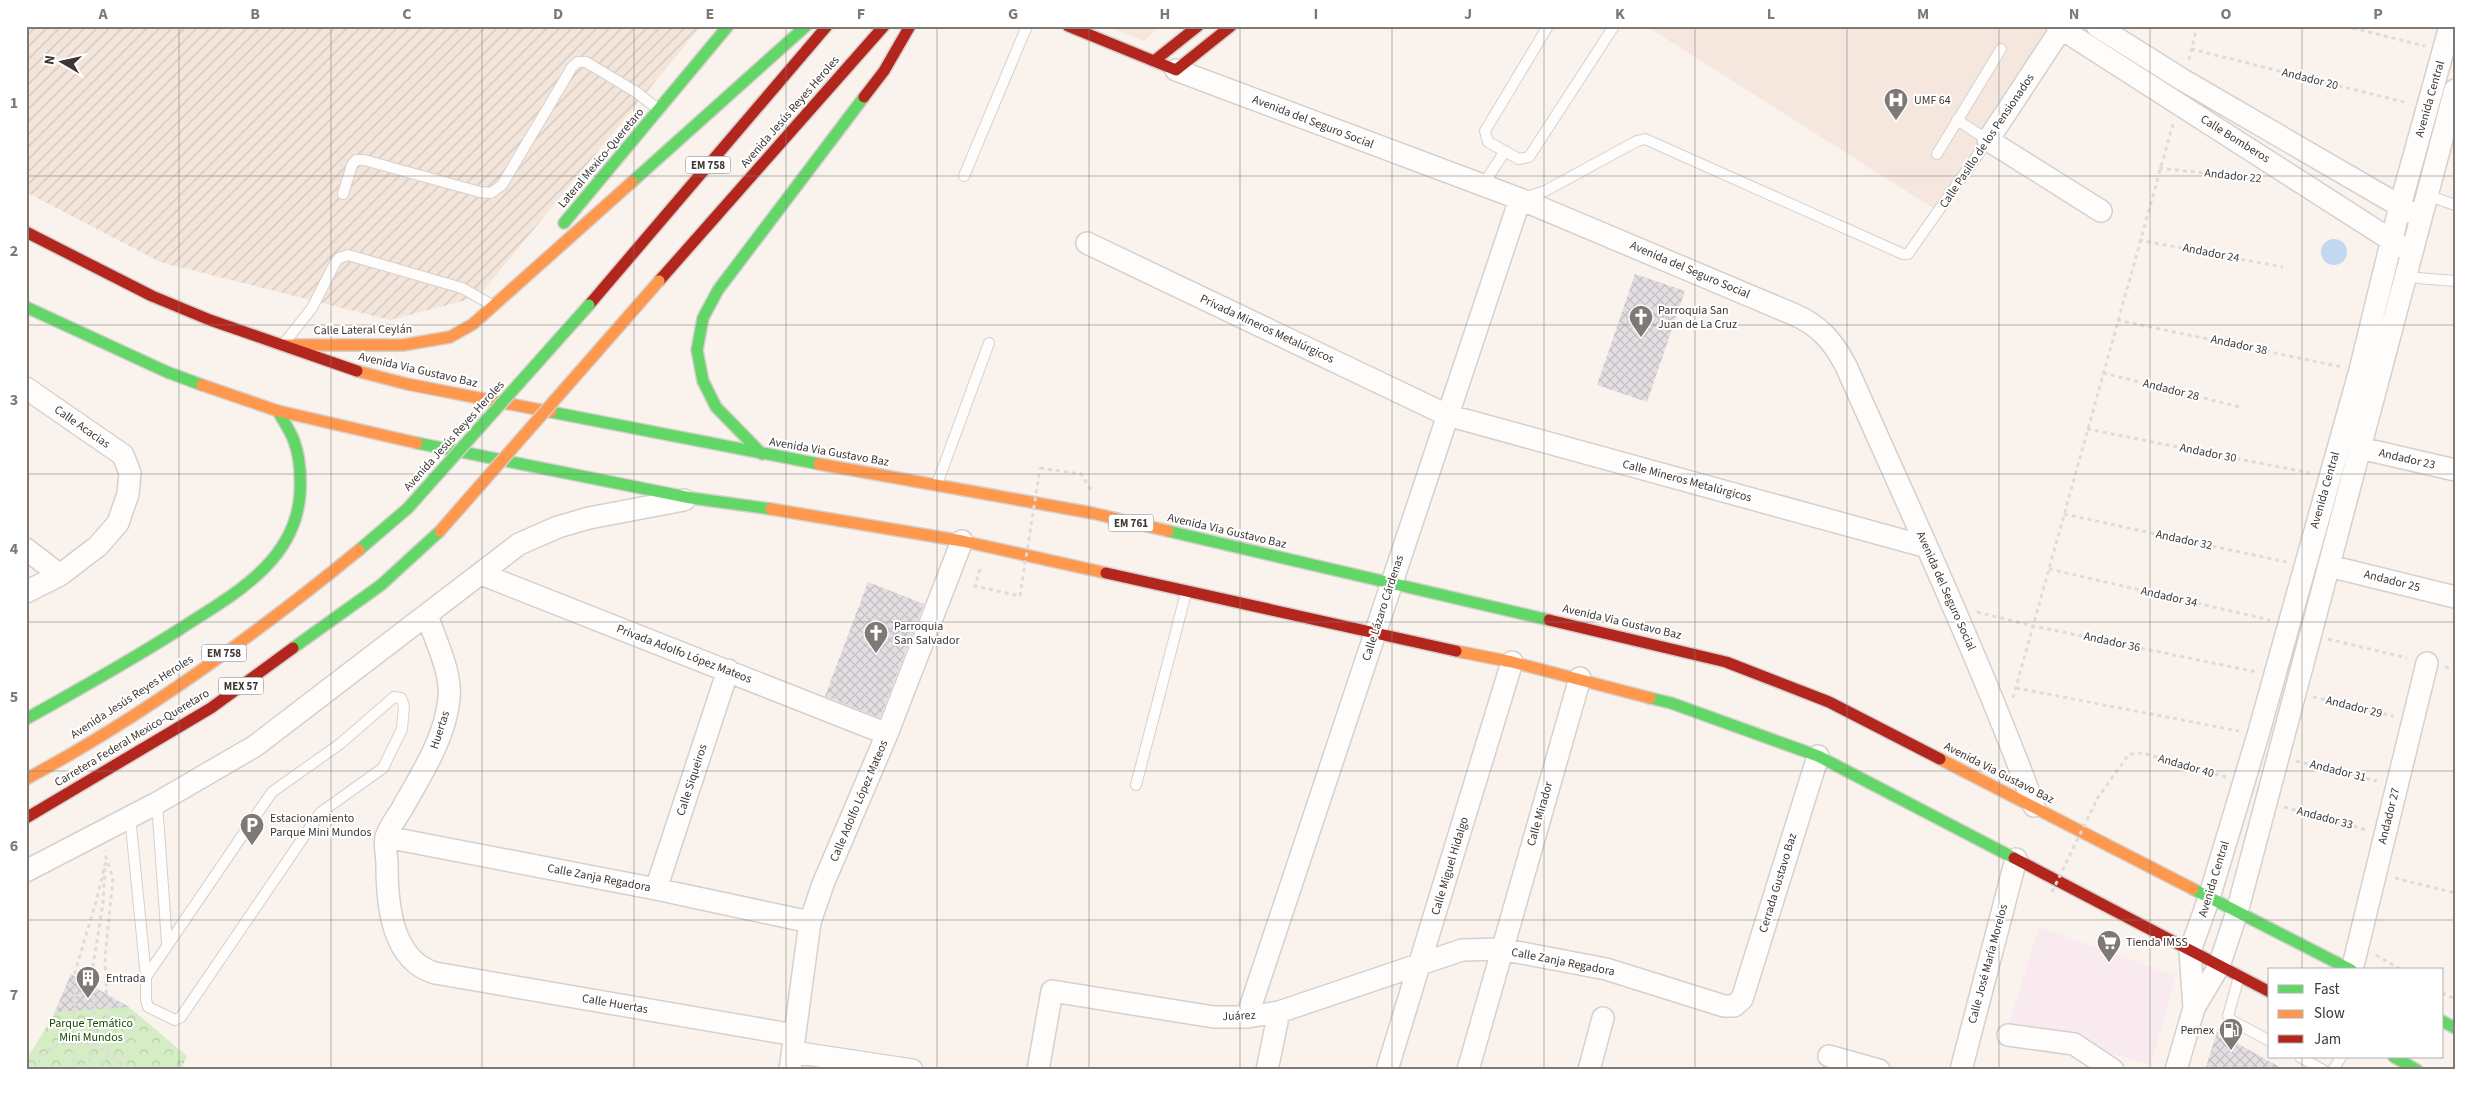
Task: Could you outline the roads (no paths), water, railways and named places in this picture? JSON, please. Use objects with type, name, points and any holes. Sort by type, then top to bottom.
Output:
[{"type":"main road","name":"Lateral Mexico-Queretaro","points":[[495,307],[728,26]]},
{"type":"main road","points":[[495,307],[586,222],[806,26]]},
{"type":"main road","name":"Avenida Jesús Reyes Heroles","points":[[26,779],[143,710],[237,644],[350,560],[408,508],[589,305],[827,26]]},
{"type":"main road","name":"Avenida Jesús Reyes Heroles","points":[[440,531],[884,26]]},
{"type":"main road","points":[[762,454],[716,407],[703,381],[697,350],[703,318],[718,290],[884,71],[910,26]]},
{"type":"main road","name":"Avenida del Seguro Social","points":[[1068,26],[1176,70]]},
{"type":"main road","points":[[1154,62],[1198,26]]},
{"type":"main road","points":[[1176,70],[1231,26]]},
{"type":"main road","name":"Avenida Via Gustavo Baz","points":[[26,232],[152,296],[210,320],[345,368],[407,384],[762,454],[936,484],[1092,514],[1726,662],[1829,702],[2347,968]]},
{"type":"main road","name":"Calle Lateral Ceylán","points":[[282,345],[403,345],[450,337],[474,324],[495,307]]},
{"type":"main road","points":[[27,308],[167,372],[278,411],[395,438],[691,498],[838,519],[962,541],[1374,634],[1512,662],[1671,703],[1818,756],[2268,991]]},
{"type":"main road","points":[[26,719],[121,667],[204,614],[275,558],[291,533],[299,502],[300,473],[294,441],[278,411]]},
{"type":"main road","name":"Carretera Federal Mexico-Queretaro","points":[[26,818],[211,708],[381,586],[440,531]]},
{"type":"main road","points":[[2396,1058],[2417,1070]]},
{"type":"street","name":"Calle Bomberos","points":[[2097,26],[2183,80],[2421,219]]},
{"type":"street","name":"Avenida Central","points":[[2190,951],[2209,898],[2258,735],[2328,477],[2360,370],[2400,206],[2450,26]]},
{"type":"street","name":"Calle Bomberos","points":[[2060,27],[2411,254]]},
{"type":"street","name":"Calle Pasillo de los Pensionados","points":[[1988,140],[2060,27]]},
{"type":"street","name":"Avenida del Seguro Social","points":[[1176,70],[1520,199],[1801,317],[1824,332],[1846,366],[1927,547],[2005,728],[2034,806]]},
{"type":"street","name":"Avenida Central","points":[[2194,1008],[2219,966],[2237,912],[2455,90]]},
{"type":"street","points":[[1988,140],[2101,210]]},
{"type":"street","name":"Calle Lázaro Cárdenas","points":[[1247,1017],[1520,199]]},
{"type":"street","name":"Privada Mineros Metalúrgicos","points":[[1087,244],[1447,415]]},
{"type":"street","name":"Calle Acacias","points":[[26,388],[123,456],[130,473],[128,494],[118,523],[98,546],[60,575]]},
{"type":"street","name":"Calle Mineros Metalúrgicos","points":[[1447,415],[1927,547]]},
{"type":"street","name":"Andador 23","points":[[2360,448],[2455,470]]},
{"type":"street","points":[[26,871],[157,803],[255,746],[520,544],[558,527],[589,518],[691,498]]},
{"type":"street","name":"Calle Adolfo López Mateos","points":[[793,1052],[810,922],[823,884],[887,734],[962,541]]},
{"type":"street","points":[[26,549],[60,575],[26,592]]},
{"type":"street","name":"Andador 25","points":[[2329,566],[2455,597]]},
{"type":"street","name":"Privada Adolfo López Mateos","points":[[481,574],[887,734]]},
{"type":"street","name":"Huertas","points":[[386,837],[430,758],[442,729],[449,699],[449,681],[427,615]]},
{"type":"street","name":"Calle Miguel Hidalgo","points":[[1387,1070],[1512,662]]},
{"type":"street","name":"Andador 27","points":[[2352,968],[2427,663]]},
{"type":"street","name":"Calle Siqueiros","points":[[656,889],[728,670]]},
{"type":"street","name":"Calle Mirador","points":[[1468,1070],[1501,949],[1580,678]]},
{"type":"street","name":"Cerrada Gustavo Baz","points":[[1734,1006],[1742,999],[1818,756]]},
{"type":"street","name":"Calle Zanja Regadora","points":[[386,837],[656,889],[810,922]]},
{"type":"street","name":"Calle Huertas","points":[[386,837],[387,896],[397,934],[403,950],[413,962],[423,969],[793,1052],[912,1070]]},
{"type":"street","name":"Calle José María Morelos","points":[[1961,1070],[2016,859]]},
{"type":"street","name":"Calle Zanja Regadora","points":[[1420,964],[1462,950],[1501,949],[1606,969],[1724,1006],[1734,1006]]},
{"type":"street","points":[[2176,1070],[2194,1008],[2190,951]]},
{"type":"street","name":"Juárez","points":[[1038,1070],[1052,991],[1214,1017],[1247,1017],[1280,1012],[1420,964]]},
{"type":"street","points":[[1267,1070],[1280,1012]]},
{"type":"street","points":[[1589,1070],[1603,1018]]},
{"type":"street","points":[[2008,1035],[2074,1044],[2113,1070]]},
{"type":"street","points":[[1829,1056],[1879,1070]]},
{"type":"lane","points":[[964,176],[1027,26]]},
{"type":"lane","points":[[1548,26],[1486,131],[1488,142],[1519,159],[1529,157],[1614,26]]},
{"type":"lane","points":[[1937,154],[2001,49]]},
{"type":"lane","points":[[343,194],[352,165],[356,160],[364,160],[480,192],[491,193],[502,185],[572,67],[578,62],[586,62],[636,92],[658,110]]},
{"type":"lane","points":[[1957,120],[1988,140]]},
{"type":"lane","name":"Calle Pasillo de los Pensionados","points":[[1520,199],[1545,191],[1638,140],[1645,139],[1903,254],[1908,254],[1988,140]]},
{"type":"lane","points":[[1483,185],[1505,151]]},
{"type":"lane","points":[[2427,195],[2455,205]]},
{"type":"lane","points":[[282,345],[312,308],[335,262],[339,258],[348,256],[462,288],[495,307]]},
{"type":"lane","points":[[2405,277],[2455,281]]},
{"type":"lane","points":[[936,484],[989,343]]},
{"type":"lane","points":[[1136,785],[1187,592]]},
{"type":"lane","points":[[130,816],[146,977],[146,1000],[148,1007],[175,1020],[181,1017],[320,813],[383,768],[402,729],[404,706],[401,698],[394,697],[340,744],[272,792],[167,943],[146,977]]},
{"type":"lane","points":[[157,803],[167,943]]},
{"type":"lane","points":[[2239,976],[2228,1016],[2231,1020],[2268,1040]]},
{"type":"lane","points":[[2302,1058],[2323,1070]]},
{"type":"lane","points":[[2333,1070],[2340,1058]]},
{"type":"water","points":[[2334,239],[2343,243],[2347,252],[2343,261],[2334,265],[2325,261],[2321,252],[2325,243]]},
{"type":"place","name":"UMF 64","points":[[1896,121]]},
{"type":"place","name":"Parroquia San Juan de La Cruz","points":[[1641,338]]},
{"type":"place","name":"Parroquia San Salvador","points":[[876,654]]},
{"type":"place","name":"Estacionamiento Parque Mini Mundos","points":[[252,846]]},
{"type":"place","name":"Tienda IMSS","points":[[2109,963]]},
{"type":"place","name":"Entrada","points":[[88,999]]},
{"type":"place","name":"Pemex","points":[[2231,1051]]},
{"type":"park label","name":"Parque Temático Mini Mundos","points":[[91,1030]]}]
